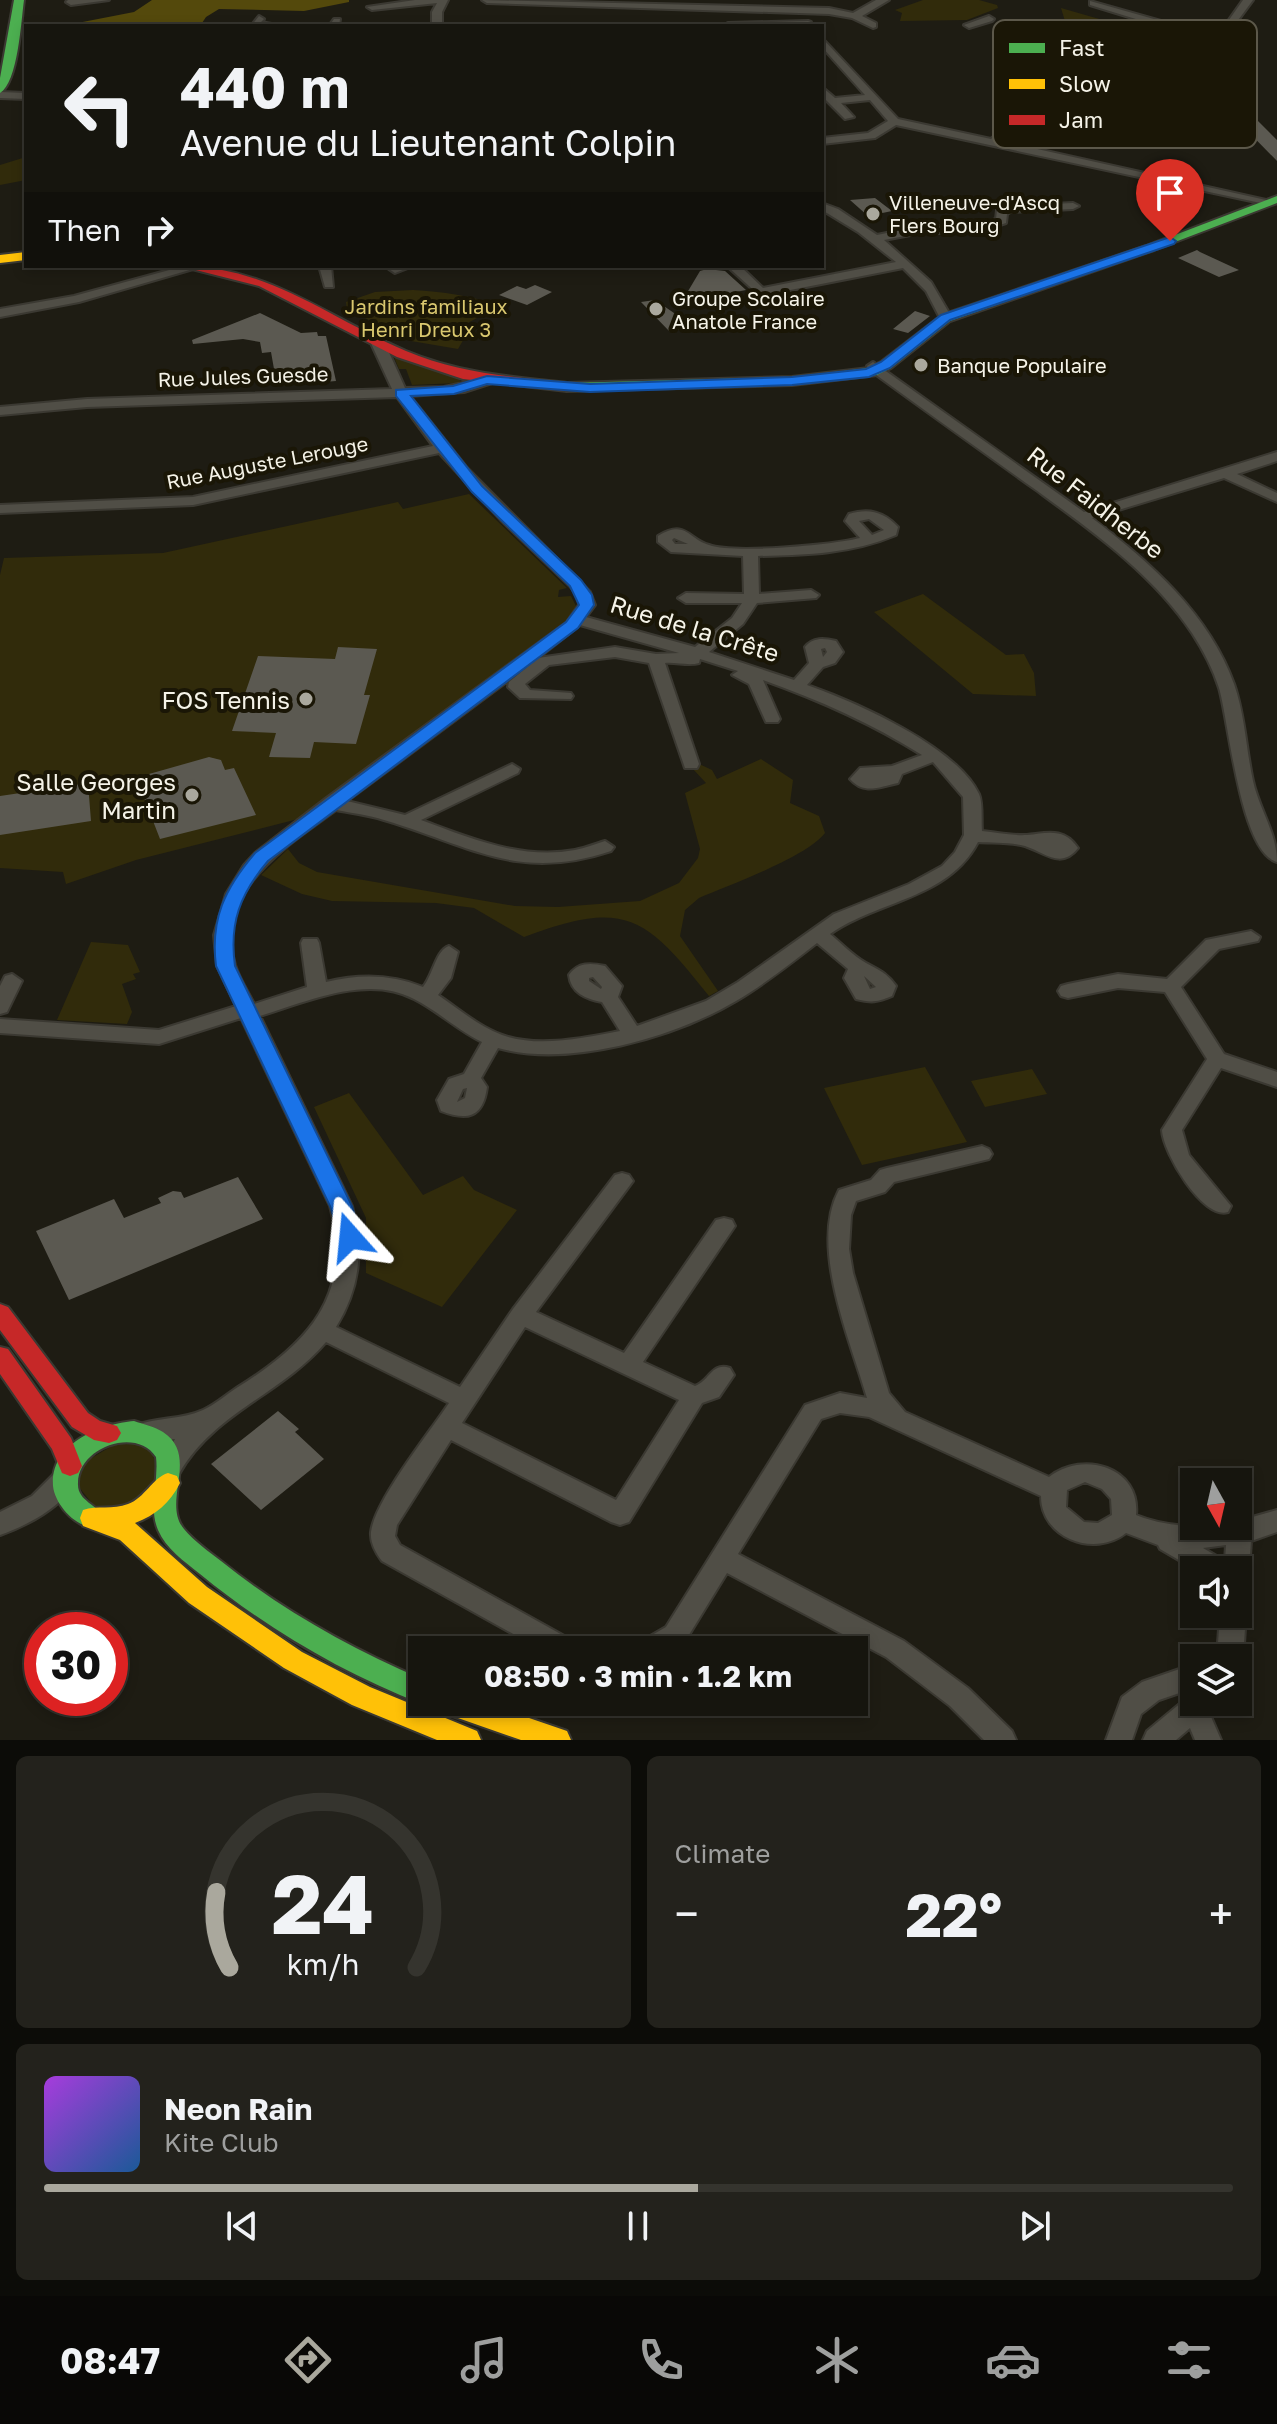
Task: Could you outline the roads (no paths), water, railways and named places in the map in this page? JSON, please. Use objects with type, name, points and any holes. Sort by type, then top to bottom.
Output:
[{"type":"street","points":[[19,0],[8,71],[0,93],[24,96]]},
{"type":"street","points":[[71,2],[104,0]]},
{"type":"street","points":[[372,8],[443,0]]},
{"type":"street","points":[[437,24],[437,12],[443,0]]},
{"type":"street","points":[[487,0],[829,11],[855,16],[873,25]]},
{"type":"street","points":[[762,0],[792,12],[807,24]]},
{"type":"street","points":[[855,16],[884,0]]},
{"type":"street","points":[[1235,20],[1248,0]]},
{"type":"street","points":[[1093,3],[1149,20]]},
{"type":"street","points":[[256,24],[259,19]]},
{"type":"street","points":[[969,25],[989,19]]},
{"type":"street","points":[[824,43],[894,121],[993,142]]},
{"type":"street","points":[[824,63],[840,63]]},
{"type":"street","points":[[824,92],[849,117]]},
{"type":"street","points":[[833,101],[873,97]]},
{"type":"street","points":[[824,141],[874,135],[889,128],[894,121]]},
{"type":"street","points":[[1022,148],[1272,201]]},
{"type":"street","name":"Rue Jules Guesde","points":[[0,411],[78,404],[454,390],[490,377],[658,382],[801,377],[875,368],[946,318],[1150,248],[1272,201]]},
{"type":"street","points":[[872,239],[923,230],[951,232],[990,226],[1003,220],[1001,211],[1012,208],[1073,206]]},
{"type":"street","points":[[824,207],[840,214],[904,264],[927,285],[946,318]]},
{"type":"street","points":[[1,249],[24,246]]},
{"type":"street","points":[[1,249],[24,255]]},
{"type":"street","points":[[735,268],[760,292],[904,264]]},
{"type":"street","points":[[0,313],[75,299],[185,268],[263,283],[432,366],[490,377]]},
{"type":"street","points":[[235,268],[272,281],[411,352],[490,377]]},
{"type":"street","points":[[325,268],[329,284]]},
{"type":"street","points":[[4,1522],[58,1509],[122,1518],[139,1512],[160,1496],[184,1442],[215,1413],[291,1364],[322,1330],[340,1300],[348,1274],[351,1248],[348,1227],[247,1012],[224,955],[227,910],[241,881],[261,857],[577,620],[587,605],[581,590],[485,497],[444,448],[401,393],[387,356],[376,341]]},
{"type":"street","name":"Rue Faidherbe","points":[[875,368],[1081,517],[1149,572],[1210,649],[1227,688],[1248,803],[1277,856]]},
{"type":"street","name":"Rue Auguste Lerouge","points":[[0,509],[193,501],[444,448]]},
{"type":"street","points":[[1081,517],[1277,456]]},
{"type":"street","points":[[1225,473],[1277,498]]},
{"type":"street","points":[[705,551],[832,548],[869,540]]},
{"type":"street","points":[[699,652],[741,618],[752,599],[755,579],[750,552]]},
{"type":"street","points":[[686,598],[780,600],[811,595]]},
{"type":"street","name":"Rue de la Crête","points":[[577,620],[699,652],[760,678],[796,687],[887,723],[934,756],[968,792],[976,817],[973,836]]},
{"type":"street","points":[[656,659],[675,646]]},
{"type":"street","points":[[565,696],[526,695],[516,687],[517,682],[550,659],[615,652],[656,659],[684,657],[760,678],[772,719]]},
{"type":"street","points":[[656,659],[691,764]]},
{"type":"street","name":"Rue de la Crête","points":[[796,687],[817,664]]},
{"type":"street","points":[[894,771],[934,756]]},
{"type":"street","points":[[406,821],[512,769]]},
{"type":"street","points":[[331,803],[406,821],[478,847],[530,858],[569,859],[605,847]]},
{"type":"street","points":[[0,1026],[159,1037],[355,983],[376,982],[404,986],[427,996],[493,1039],[547,1047],[632,1034],[721,1001],[852,912],[908,894],[935,880],[954,864],[973,836],[1030,841]]},
{"type":"street","points":[[818,934],[858,967]]},
{"type":"street","points":[[1171,986],[1213,944],[1251,937]]},
{"type":"street","points":[[310,943],[318,993]]},
{"type":"street","points":[[427,996],[441,978],[449,952]]},
{"type":"street","points":[[0,1007],[12,981]]},
{"type":"street","points":[[1068,991],[1118,981],[1171,986]]},
{"type":"street","points":[[1171,986],[1217,1059],[1277,1080]]},
{"type":"street","points":[[608,997],[632,1034]]},
{"type":"street","points":[[471,1079],[493,1039]]},
{"type":"street","points":[[1217,1059],[1172,1130],[1172,1138],[1183,1161],[1220,1206]]},
{"type":"street","points":[[900,1421],[879,1398],[856,1322],[838,1249],[840,1215],[847,1196],[878,1186],[887,1176],[982,1154]]},
{"type":"street","points":[[541,1636],[391,1553],[383,1544],[381,1533],[393,1507],[521,1315],[622,1181]]},
{"type":"street","points":[[628,1365],[724,1226]]},
{"type":"street","points":[[0,1313],[80,1420],[94,1430],[109,1433],[176,1429],[215,1413]]},
{"type":"street","points":[[521,1315],[694,1396]]},
{"type":"street","points":[[322,1330],[465,1400]]},
{"type":"street","points":[[0,1356],[63,1445],[69,1498],[89,1515],[124,1528],[198,1595],[304,1668],[367,1700],[468,1740]]},
{"type":"street","points":[[447,1427],[620,1514],[694,1396],[711,1390],[722,1375]]},
{"type":"street","points":[[673,1636],[813,1412],[840,1403],[872,1408],[1053,1490]]},
{"type":"street","points":[[142,1432],[161,1443],[169,1454],[170,1474],[164,1500],[166,1524],[173,1534],[255,1602],[321,1645],[408,1685]]},
{"type":"street","points":[[4,1522],[41,1503],[68,1472],[82,1448],[109,1433]]},
{"type":"street","points":[[1074,1473],[1106,1478],[1115,1485],[1126,1503],[1123,1521],[1107,1534],[1083,1534],[1072,1530],[1055,1511],[1053,1490],[1065,1477],[1074,1473]]},
{"type":"street","points":[[1123,1521],[1163,1538],[1194,1556]]},
{"type":"street","points":[[1252,1529],[1277,1521]]},
{"type":"street","points":[[1163,1538],[1180,1540]]},
{"type":"street","points":[[722,1558],[895,1649],[959,1697],[1003,1740]]},
{"type":"street","points":[[1119,1740],[1131,1706],[1151,1691],[1180,1681]]},
{"type":"street","points":[[488,1716],[558,1740]]},
{"type":"street","points":[[1158,1739],[1186,1716]]},
{"type":"street","points":[[1201,1716],[1208,1740]]},
{"type":"place","name":"Villeneuve-d'Ascq Flers Bourg","points":[[873,214]]},
{"type":"place","name":"Groupe Scolaire Anatole France","points":[[656,309]]},
{"type":"place","name":"Banque Populaire","points":[[921,365]]},
{"type":"place","name":"FOS Tennis","points":[[306,699]]},
{"type":"place","name":"Salle Georges Martin","points":[[192,795]]},
{"type":"park label","name":"Jardins familiaux Henri Dreux 3","points":[[426,318]]}]
